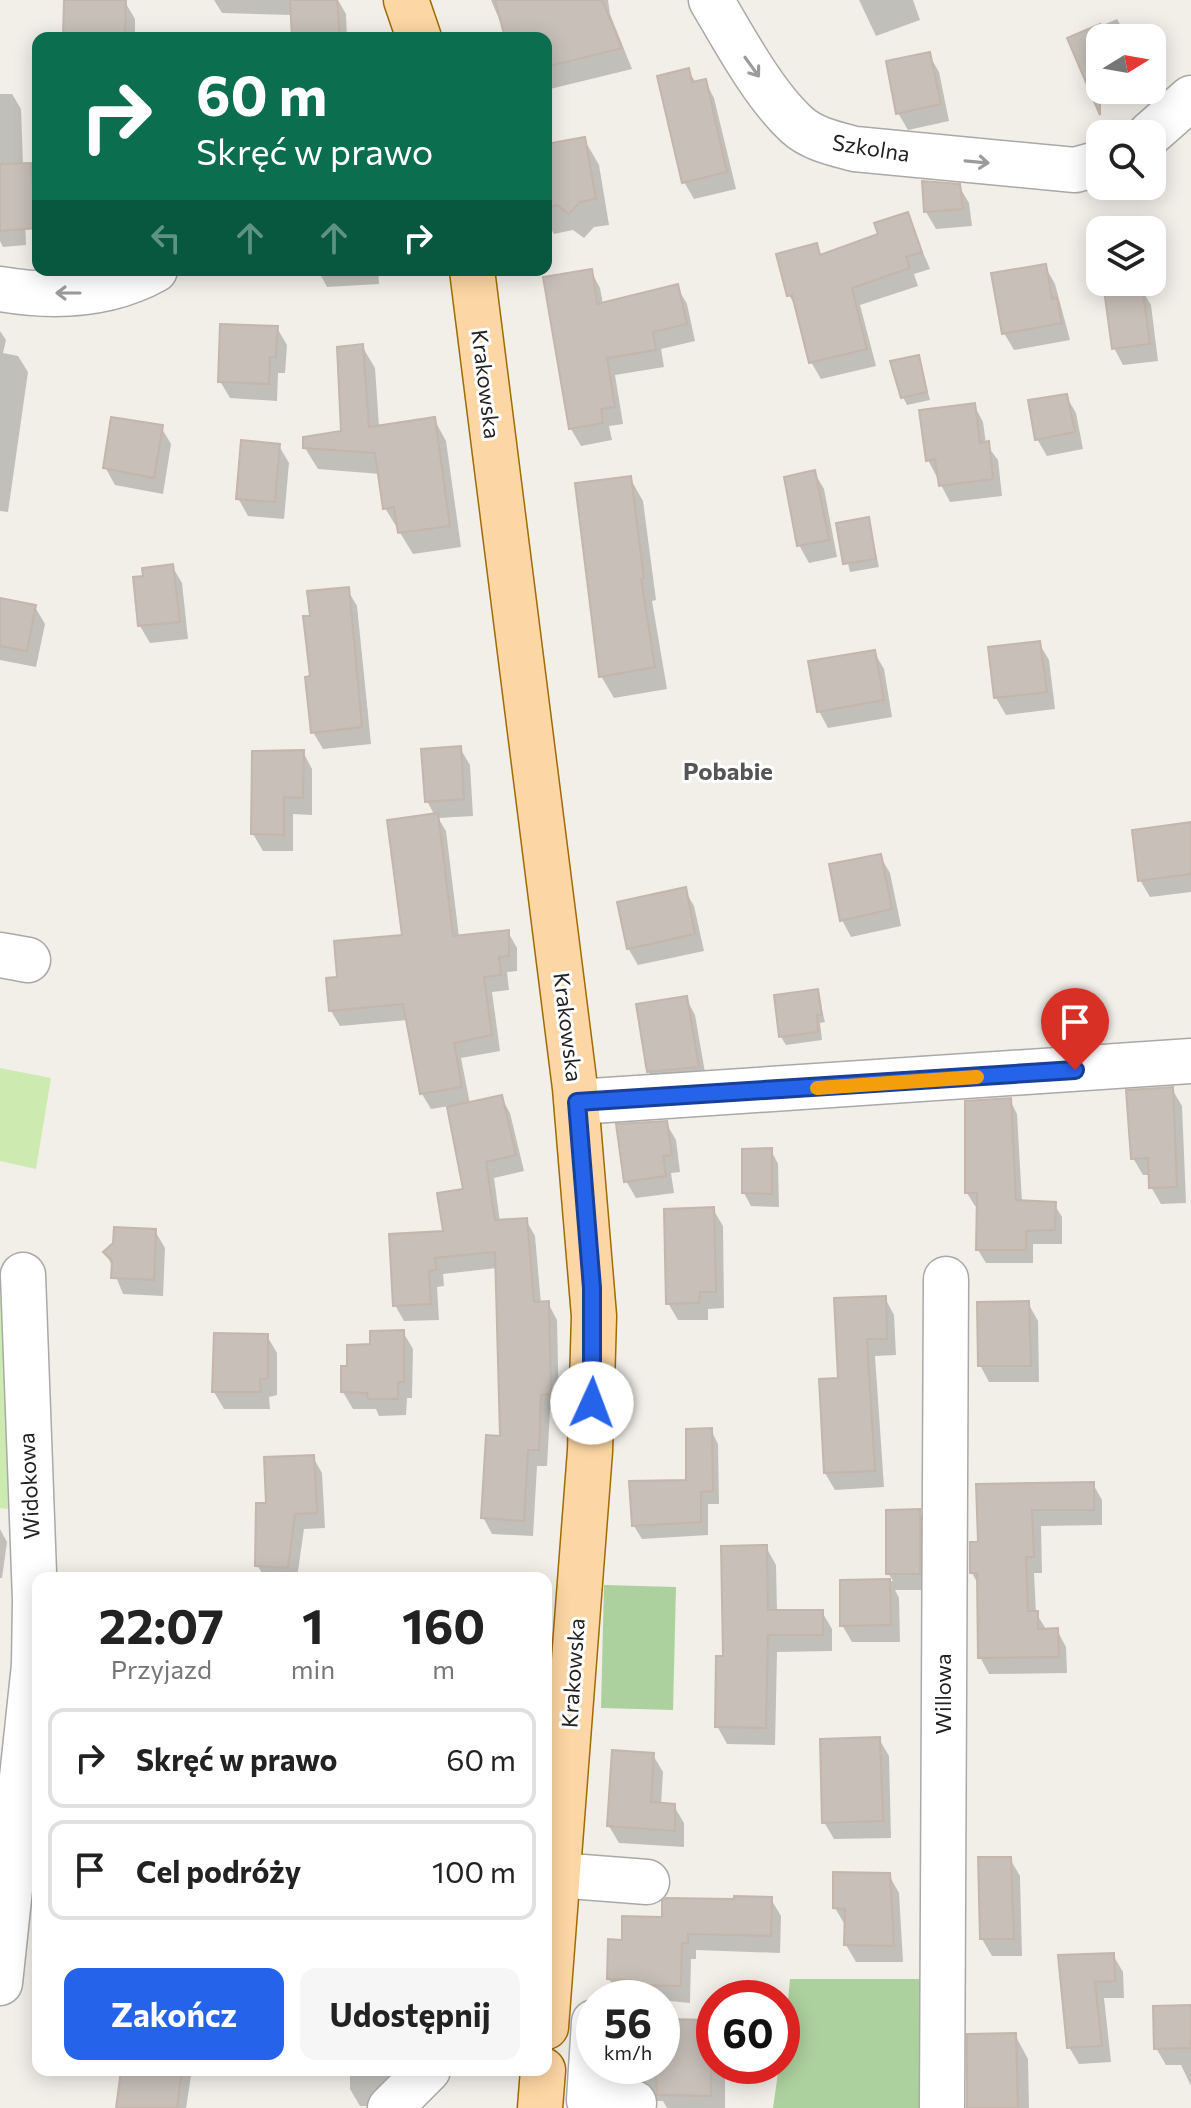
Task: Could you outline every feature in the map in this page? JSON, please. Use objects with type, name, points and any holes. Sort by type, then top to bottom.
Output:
[{"type":"main road","points":[[406,0],[417,32]]},
{"type":"main road","name":"Krakowska","points":[[473,276],[589,1218],[594,1372],[552,1921]]},
{"type":"main road","points":[[540,2108],[543,2076]]},
{"type":"street","name":"Szkolna","points":[[711,0],[747,60],[798,126],[826,141],[855,149],[1075,170],[1086,167]]},
{"type":"street","points":[[1166,120],[1191,98]]},
{"type":"street","points":[[0,289],[84,293],[144,276]]},
{"type":"street","points":[[577,1102],[1191,1061]]},
{"type":"street","name":"Widokowa","points":[[23,1275],[32,1594]]},
{"type":"street","name":"Willowa","points":[[942,2108],[946,1279]]},
{"type":"street","name":"Widokowa","points":[[0,1983],[32,1684]]},
{"type":"street","points":[[557,1875],[647,1882]]},
{"type":"street","points":[[552,2014],[576,2012]]},
{"type":"street","points":[[390,2108],[422,2076]]},
{"type":"street","points":[[591,2084],[589,2100],[634,2103]]},
{"type":"green space","points":[[0,1068],[51,1078],[36,1169],[0,1161]]},
{"type":"green space","points":[[0,1268],[11,1270],[22,1511],[0,1508]]},
{"type":"green space","points":[[604,1585],[676,1587],[673,1710],[601,1708]]},
{"type":"green space","points":[[928,1979],[921,2108],[773,2108],[776,2084],[800,2084],[800,1980],[790,1980]]},
{"type":"building","points":[[64,0],[126,0],[125,32],[63,32]]},
{"type":"building","points":[[290,0],[337,0],[340,32],[292,32]]},
{"type":"building","points":[[495,0],[602,0],[622,48],[552,66],[552,32],[503,32]]},
{"type":"building","points":[[1086,30],[1086,82],[1067,38]]},
{"type":"building","points":[[930,52],[941,104],[896,114],[886,61]]},
{"type":"building","points":[[689,68],[692,82],[706,79],[727,172],[682,183],[657,76]]},
{"type":"building","points":[[585,137],[596,199],[580,202],[569,214],[557,205],[552,206],[552,143]]},
{"type":"building","points":[[31,163],[32,228],[0,231],[0,164]]},
{"type":"building","points":[[922,181],[960,184],[963,209],[924,212]]},
{"type":"building","points":[[908,212],[922,252],[906,257],[910,268],[852,288],[867,349],[809,363],[792,295],[787,296],[776,254],[817,243],[820,255],[878,234],[874,223]]},
{"type":"building","points":[[1046,264],[1052,299],[1057,298],[1062,323],[1002,334],[991,273]]},
{"type":"building","points":[[592,269],[597,304],[678,284],[687,324],[653,332],[656,350],[607,358],[615,407],[601,409],[603,423],[569,429],[543,277]]},
{"type":"building","points":[[1105,296],[1143,296],[1150,344],[1112,349]]},
{"type":"building","points":[[220,324],[278,326],[276,357],[270,357],[269,384],[218,382]]},
{"type":"building","points":[[363,344],[369,427],[435,417],[450,526],[398,533],[394,507],[383,509],[375,453],[303,448],[303,437],[341,431],[337,347]]},
{"type":"building","points":[[919,355],[927,392],[901,398],[890,361]]},
{"type":"building","points":[[1067,394],[1075,432],[1035,440],[1028,400]]},
{"type":"building","points":[[975,403],[980,443],[989,441],[993,479],[939,486],[935,459],[926,461],[919,410]]},
{"type":"building","points":[[111,417],[163,425],[154,478],[103,468]]},
{"type":"building","points":[[241,440],[280,444],[275,502],[236,499]]},
{"type":"building","points":[[815,470],[829,540],[797,546],[784,477]]},
{"type":"building","points":[[631,476],[644,578],[641,579],[655,667],[599,677],[575,483]]},
{"type":"building","points":[[869,517],[876,559],[843,564],[836,523]]},
{"type":"building","points":[[173,564],[180,622],[138,626],[133,577],[143,576],[142,568]]},
{"type":"building","points":[[349,587],[362,727],[311,733],[305,677],[310,676],[303,616],[310,616],[307,591]]},
{"type":"building","points":[[0,598],[36,605],[27,651],[0,646]]},
{"type":"building","points":[[1040,641],[1047,692],[994,698],[988,647]]},
{"type":"building","points":[[875,650],[884,700],[817,712],[808,661]]},
{"type":"building","points":[[461,746],[464,799],[425,802],[421,749]]},
{"type":"building","points":[[304,750],[303,798],[284,797],[284,835],[251,834],[252,751]]},
{"type":"building","points":[[438,813],[453,936],[509,930],[509,956],[499,957],[501,975],[484,977],[492,1035],[454,1043],[462,1087],[420,1094],[403,1004],[329,1011],[326,978],[337,977],[334,941],[402,935],[387,820]]},
{"type":"building","points":[[1191,822],[1191,874],[1138,881],[1132,830]]},
{"type":"building","points":[[881,854],[892,909],[840,921],[829,864]]},
{"type":"building","points":[[686,887],[695,934],[627,949],[617,902]]},
{"type":"building","points":[[818,989],[822,1015],[817,1015],[818,1032],[779,1037],[774,995]]},
{"type":"building","points":[[687,996],[699,1067],[647,1072],[636,1004]]},
{"type":"building","points":[[1173,1087],[1177,1187],[1149,1188],[1148,1158],[1131,1159],[1126,1090]]},
{"type":"building","points":[[502,1095],[516,1155],[486,1162],[495,1220],[527,1218],[534,1302],[549,1301],[551,1394],[541,1395],[539,1450],[528,1450],[524,1521],[481,1518],[486,1435],[500,1436],[495,1252],[435,1258],[436,1270],[429,1271],[431,1304],[393,1306],[389,1234],[443,1231],[437,1193],[463,1189],[447,1107]]},
{"type":"building","points":[[1011,1098],[1016,1200],[1056,1202],[1055,1230],[1026,1231],[1026,1250],[976,1250],[977,1193],[965,1193],[965,1101]]},
{"type":"building","points":[[667,1121],[672,1155],[663,1156],[666,1176],[624,1182],[616,1124]]},
{"type":"building","points":[[772,1148],[772,1194],[742,1193],[742,1149]]},
{"type":"building","points":[[714,1207],[716,1292],[700,1292],[699,1303],[666,1304],[664,1209]]},
{"type":"building","points":[[114,1227],[156,1229],[154,1280],[111,1278],[112,1261],[103,1252],[113,1243]]},
{"type":"building","points":[[886,1296],[887,1339],[867,1339],[875,1471],[824,1473],[819,1379],[838,1378],[834,1298]]},
{"type":"building","points":[[1029,1301],[1031,1366],[978,1366],[977,1302]]},
{"type":"building","points":[[404,1330],[404,1382],[398,1382],[398,1399],[368,1399],[367,1393],[341,1392],[341,1366],[347,1366],[347,1345],[370,1344],[370,1331]]},
{"type":"building","points":[[214,1333],[268,1334],[268,1378],[260,1380],[261,1392],[212,1392]]},
{"type":"building","points":[[712,1428],[713,1491],[701,1492],[701,1522],[632,1526],[629,1481],[686,1480],[686,1429]]},
{"type":"building","points":[[314,1455],[317,1513],[295,1514],[288,1568],[255,1566],[256,1503],[266,1503],[264,1457]]},
{"type":"building","points":[[1094,1482],[1094,1510],[1032,1510],[1034,1557],[1026,1557],[1028,1611],[1038,1611],[1038,1629],[1058,1628],[1059,1657],[978,1658],[977,1573],[970,1573],[970,1542],[978,1542],[976,1484]]},
{"type":"building","points":[[920,1509],[920,1574],[886,1574],[886,1510]]},
{"type":"building","points":[[767,1545],[768,1610],[823,1610],[823,1635],[768,1635],[766,1728],[715,1727],[716,1656],[723,1656],[721,1546]]},
{"type":"building","points":[[890,1579],[891,1625],[840,1626],[840,1580]]},
{"type":"building","points":[[880,1737],[883,1821],[822,1823],[820,1739]]},
{"type":"building","points":[[612,1750],[654,1753],[651,1802],[675,1804],[675,1831],[607,1826]]},
{"type":"building","points":[[978,1857],[1011,1857],[1014,1939],[980,1939]]},
{"type":"building","points":[[833,1872],[890,1873],[894,1946],[844,1945],[845,1909],[833,1908]]},
{"type":"building","points":[[734,1896],[772,1897],[771,1936],[688,1934],[688,1943],[682,1943],[681,1986],[680,1980],[607,1979],[608,1939],[622,1940],[622,1916],[662,1917],[662,1901],[666,1898],[734,1899]]},
{"type":"building","points":[[1114,1953],[1115,1981],[1095,1982],[1102,2046],[1067,2048],[1058,1955]]},
{"type":"building","points":[[1191,2005],[1191,2048],[1154,2049],[1153,2006]]},
{"type":"building","points":[[680,2019],[696,2020],[696,2084],[711,2084],[711,2096],[657,2095],[656,2084],[680,2084]]},
{"type":"building","points":[[1016,2033],[1018,2108],[967,2108],[967,2034]]},
{"type":"building","points":[[120,2076],[181,2076],[177,2108],[116,2108]]},
{"type":"slow traffic","points":[[817,1088],[977,1077]]},
{"type":"district","name":"Pobabie","points":[[728,772]]},
{"type":"route","points":[[592,1403],[594,1316],[589,1218],[577,1102],[1075,1070]]}]
